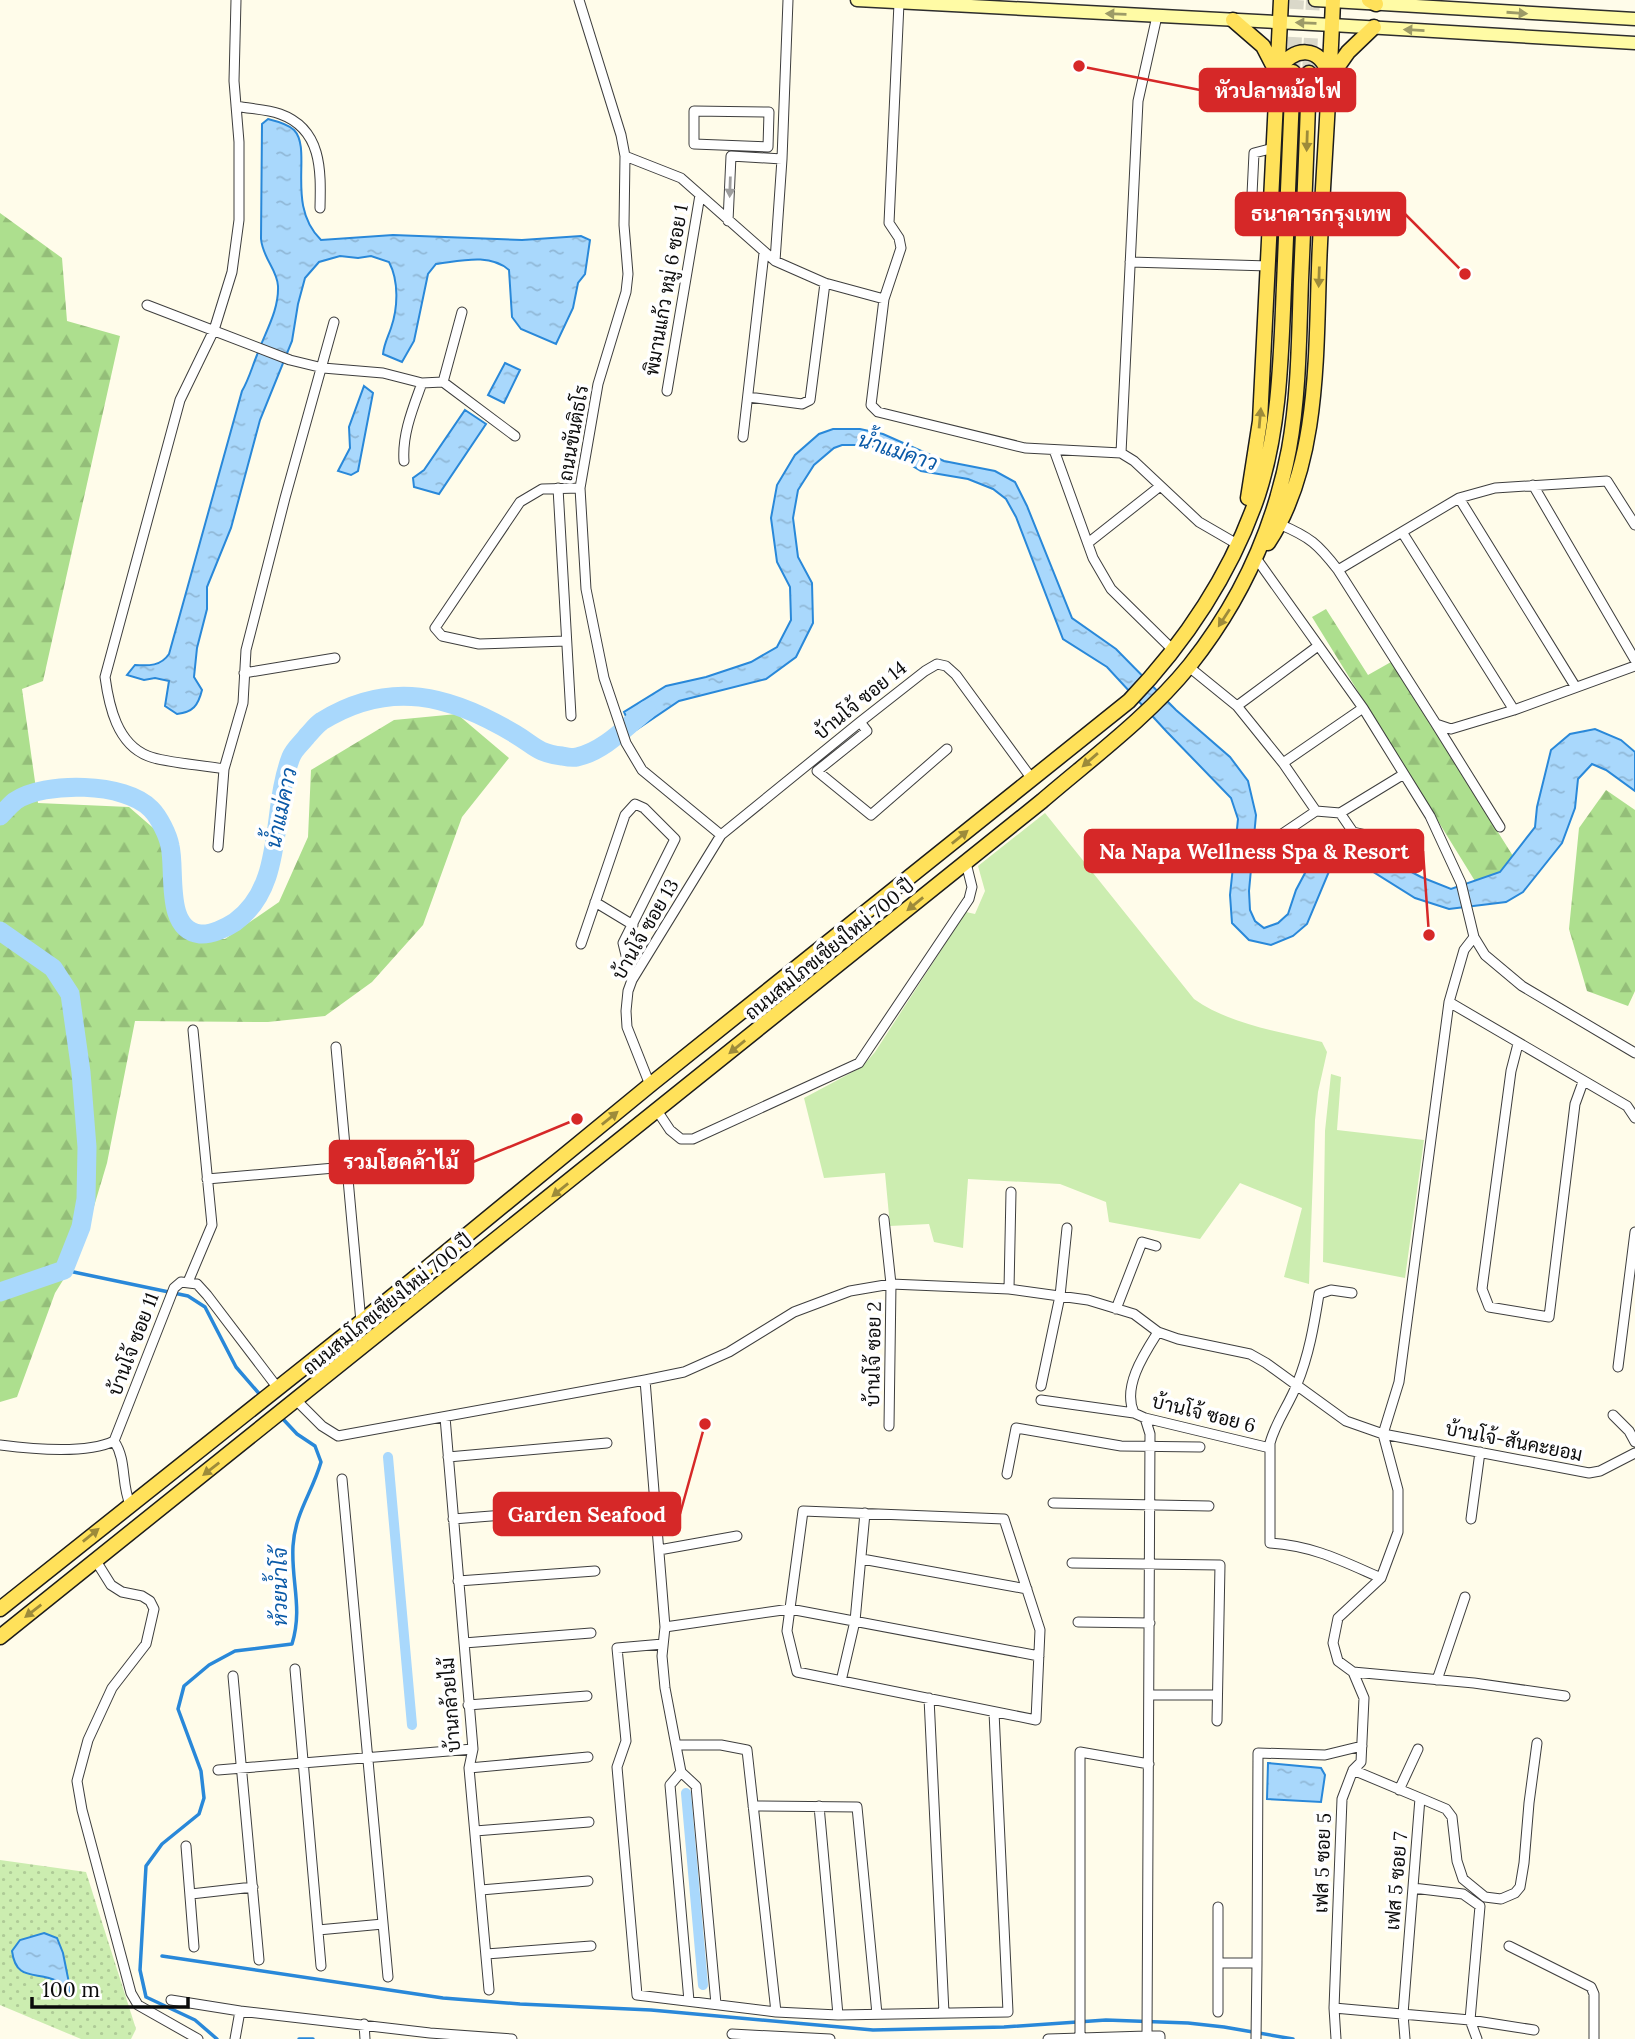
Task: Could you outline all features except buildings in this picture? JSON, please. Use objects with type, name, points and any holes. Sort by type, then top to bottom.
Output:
[{"type":"main road","points":[[857,0],[1332,24],[1635,43]]},
{"type":"main road","points":[[1240,539],[1260,421],[1281,0]]},
{"type":"main road","points":[[1315,0],[1635,19]]},
{"type":"main road","points":[[1256,558],[1279,524],[1301,460],[1312,404],[1333,1]]},
{"type":"main road","points":[[1233,20],[1263,46],[1277,76]]},
{"type":"main road","points":[[1329,79],[1348,51],[1374,27]]},
{"type":"main road","points":[[1277,76],[1284,61],[1290,56],[1305,52],[1320,58],[1329,79]]},
{"type":"main road","name":"ถนนสมโภชเชียงใหม่ 700 ปี","points":[[0,1609],[361,1322],[650,1085],[1129,701],[1154,676],[1214,590],[1240,539],[1259,492],[1266,462],[1280,381],[1293,72]]},
{"type":"main road","name":"ถนนสมโภชเชียงใหม่ 700 ปี","points":[[0,1637],[966,863],[1142,715],[1189,667],[1226,616],[1256,558],[1283,475],[1294,409],[1309,73]]},
{"type":"street","points":[[225,769],[148,756],[135,747],[118,728],[109,704],[105,677],[180,400],[214,330],[232,272],[239,220],[239,142],[234,81],[236,0]]},
{"type":"street","name":"ถนนขันติธโร","points":[[579,0],[621,135],[625,156],[624,225],[628,274],[598,384],[580,488],[586,589],[604,678],[626,743],[642,769],[721,835]]},
{"type":"street","points":[[775,261],[788,0]]},
{"type":"street","points":[[899,3],[889,223],[901,248],[884,299],[871,405],[878,412],[1008,445],[1121,453],[1134,461],[1199,522],[1240,539]]},
{"type":"street","points":[[1121,453],[1138,101],[1157,16]]},
{"type":"street","points":[[236,106],[279,113],[308,135],[318,150],[320,208]]},
{"type":"street","points":[[769,112],[768,147],[694,144],[694,111],[784,112]]},
{"type":"street","points":[[1271,215],[1251,215],[1254,153],[1274,148]]},
{"type":"street","points":[[625,156],[681,178],[775,261],[825,282],[884,299]]},
{"type":"street","points":[[728,221],[731,156],[782,159]]},
{"type":"street","name":"พิมานแก้ว หมู่ 6 ซอย 1","points":[[667,391],[700,195]]},
{"type":"street","points":[[743,437],[764,253]]},
{"type":"street","points":[[1130,262],[1269,266]]},
{"type":"street","points":[[748,397],[802,404],[810,400],[825,282]]},
{"type":"street","points":[[147,305],[290,360],[323,368],[383,373],[422,383],[443,382],[515,436]]},
{"type":"street","points":[[443,382],[462,312]]},
{"type":"street","points":[[218,847],[225,769],[243,703],[246,650],[334,322]]},
{"type":"street","points":[[404,461],[402,446],[422,383]]},
{"type":"street","points":[[1054,450],[1087,543],[1111,589],[1174,650]]},
{"type":"street","points":[[1338,570],[1459,498],[1494,488],[1607,481],[1635,525]]},
{"type":"street","points":[[1533,485],[1635,660]]},
{"type":"street","points":[[1087,543],[1159,487]]},
{"type":"street","points":[[558,488],[571,716]]},
{"type":"street","points":[[566,641],[478,644],[442,636],[435,628],[520,502],[542,489],[580,488]]},
{"type":"street","points":[[1459,498],[1575,686]]},
{"type":"street","points":[[1279,524],[1305,535],[1320,546],[1338,570],[1500,827]]},
{"type":"street","points":[[1402,532],[1514,710]]},
{"type":"street","points":[[1256,558],[1363,708],[1430,816],[1461,883],[1473,932],[1485,955],[1522,986],[1635,1053]]},
{"type":"street","points":[[1237,706],[1318,646]]},
{"type":"street","points":[[244,673],[335,658]]},
{"type":"street","name":"บ้านโจ้ ซอย 14","points":[[721,835],[860,722],[937,664],[946,666],[956,676],[1032,779]]},
{"type":"street","points":[[1436,724],[1451,729],[1514,710],[1635,666]]},
{"type":"street","points":[[1189,667],[1237,706],[1283,763],[1316,811]]},
{"type":"street","points":[[1283,763],[1363,708]]},
{"type":"street","points":[[860,722],[867,731],[817,771],[871,815],[947,749]]},
{"type":"street","points":[[1282,834],[1316,811],[1340,813],[1404,774]]},
{"type":"street","points":[[581,944],[625,815],[635,804],[644,808],[675,839],[623,943],[632,980]]},
{"type":"street","points":[[1340,813],[1353,832],[1375,837],[1397,851]]},
{"type":"street","name":"บ้านโจ้ ซอย 13","points":[[650,1085],[627,1027],[626,1011],[632,980],[721,835]]},
{"type":"street","points":[[658,1111],[670,1130],[681,1139],[693,1139],[859,1063],[969,899],[972,887],[966,863]]},
{"type":"street","points":[[595,902],[633,925]]},
{"type":"street","points":[[1383,1434],[1399,1382],[1449,1002],[1464,950],[1473,932]]},
{"type":"street","points":[[1449,1002],[1627,1107],[1635,1118]]},
{"type":"street","points":[[193,1030],[212,1225],[188,1282],[197,1284],[207,1294],[274,1389]]},
{"type":"street","points":[[1518,1044],[1511,1070],[1482,1289],[1489,1307],[1549,1317],[1575,1104],[1583,1083]]},
{"type":"street","points":[[336,1047],[361,1322]]},
{"type":"street","points":[[207,1179],[346,1167]]},
{"type":"street","points":[[1009,1289],[1011,1192]]},
{"type":"street","name":"บ้านโจ้ ซอย 2","points":[[884,1219],[891,1284],[889,1426]]},
{"type":"street","points":[[1041,1386],[1060,1296],[1067,1228]]},
{"type":"street","points":[[1618,1367],[1635,1232]]},
{"type":"street","points":[[1116,1308],[1142,1242],[1156,1245]]},
{"type":"street","name":"บ้านโจ้ ซอย 11","points":[[114,1441],[174,1287],[181,1282],[188,1282]]},
{"type":"street","name":"บ้านโจ้-สันคะยอม","points":[[291,1406],[338,1436],[645,1380],[684,1372],[729,1352],[794,1311],[850,1291],[891,1284],[1009,1289],[1088,1300],[1116,1308],[1134,1314],[1158,1332],[1178,1339],[1250,1354],[1346,1421],[1383,1434],[1589,1473],[1600,1471],[1635,1453]]},
{"type":"street","points":[[1352,1293],[1331,1290],[1320,1294],[1312,1342],[1296,1387],[1273,1431],[1270,1448],[1270,1543],[1296,1544],[1314,1549],[1381,1578]]},
{"type":"street","name":"บ้านโจ้ ซอย 6","points":[[1158,1332],[1146,1349],[1135,1376],[1129,1402],[1134,1413],[1145,1418],[1270,1448]]},
{"type":"street","points":[[645,1380],[665,1626],[665,1688],[681,1772],[696,1786],[716,2004]]},
{"type":"street","points":[[1041,1400],[1134,1413]]},
{"type":"street","points":[[1613,1415],[1629,1431],[1635,1442]]},
{"type":"street","name":"บ้านกล้วยไม้","points":[[444,1418],[473,1749],[469,1768],[489,1990]]},
{"type":"street","points":[[1145,1418],[1150,1434],[1147,2031]]},
{"type":"street","points":[[1007,1474],[1016,1428],[1121,1446],[1200,1447]]},
{"type":"street","name":"เฟส 5 ซอย 5","points":[[1336,2039],[1342,1799],[1353,1770],[1361,1762],[1364,1698],[1353,1672],[1338,1661],[1333,1643],[1338,1618],[1381,1578],[1398,1532],[1398,1490],[1383,1434]]},
{"type":"street","points":[[0,1445],[26,1448],[100,1448],[114,1441],[121,1452],[124,1491],[130,1504]]},
{"type":"street","points":[[448,1457],[607,1443]]},
{"type":"street","points":[[1471,1519],[1480,1452]]},
{"type":"street","points":[[342,1479],[388,1977]]},
{"type":"street","points":[[1053,1503],[1209,1506]]},
{"type":"street","points":[[453,1519],[604,1507]]},
{"type":"street","points":[[803,1511],[865,1513],[1004,1519],[1040,1630],[1036,1720],[797,1672],[787,1632],[803,1511]]},
{"type":"street","points":[[841,1681],[855,1621],[865,1513]]},
{"type":"street","points":[[659,1550],[737,1535]]},
{"type":"street","points":[[862,1559],[1027,1589]]},
{"type":"street","points":[[96,1561],[111,1585],[122,1592],[142,1596],[150,1601],[154,1609],[146,1644],[112,1688],[88,1740],[76,1781],[82,1810],[131,1993],[138,2005],[198,2039]]},
{"type":"street","points":[[1072,1563],[1220,1565],[1217,1721]]},
{"type":"street","points":[[458,1581],[595,1571]]},
{"type":"street","points":[[1437,1680],[1465,1597]]},
{"type":"street","points":[[665,1626],[790,1608],[1039,1656]]},
{"type":"street","points":[[1078,1622],[1150,1623]]},
{"type":"street","points":[[464,1643],[591,1633]]},
{"type":"street","points":[[663,1644],[617,1648],[626,1741],[617,1767],[637,1995],[776,2012],[838,2015],[1008,2012],[994,1712]]},
{"type":"street","points":[[295,1670],[321,1966]]},
{"type":"street","points":[[1353,1672],[1566,1696]]},
{"type":"street","points":[[233,1676],[260,1959]]},
{"type":"street","points":[[1149,1695],[1217,1695]]},
{"type":"street","points":[[468,1705],[587,1696]]},
{"type":"street","points":[[929,1699],[944,2013]]},
{"type":"street","points":[[1353,1770],[1446,1809],[1452,1818],[1457,1861],[1463,1879],[1485,1897],[1501,1899],[1515,1893],[1520,1887],[1537,1743]]},
{"type":"street","points":[[677,1745],[721,1745],[747,1750],[776,2012]]},
{"type":"street","points":[[1256,2039],[1258,1753],[1325,1755],[1362,1746]]},
{"type":"street","points":[[218,1770],[473,1749]]},
{"type":"street","points":[[1399,1790],[1419,1749]]},
{"type":"street","points":[[1080,2034],[1080,1752],[1149,1764]]},
{"type":"street","points":[[469,1768],[588,1757]]},
{"type":"street","points":[[681,1772],[670,1785],[689,2001]]},
{"type":"street","name":"เฟส 5 ซอย 7","points":[[1405,2039],[1403,2014],[1420,1798]]},
{"type":"street","points":[[818,1806],[838,2015]]},
{"type":"street","points":[[753,1807],[857,1807],[877,2014]]},
{"type":"street","points":[[475,1831],[589,1822]]},
{"type":"street","points":[[187,1846],[194,1947]]},
{"type":"street","points":[[481,1890],[589,1881]]},
{"type":"street","points":[[191,1894],[253,1887]]},
{"type":"street","points":[[1413,1888],[1463,1894],[1480,1906],[1470,2020],[1477,2039]]},
{"type":"street","points":[[1218,1907],[1218,2012]]},
{"type":"street","points":[[318,1930],[383,1924]]},
{"type":"street","points":[[486,1954],[591,1946]]},
{"type":"street","points":[[1509,1946],[1591,1987],[1594,1994],[1594,2039]]},
{"type":"street","points":[[1218,1964],[1257,1963]]},
{"type":"street","points":[[171,2000],[240,2011],[364,2024],[430,2036],[512,2039]]},
{"type":"street","points":[[1335,2008],[1470,2020],[1534,2029]]},
{"type":"street","points":[[235,2039],[240,2011]]},
{"type":"street","points":[[364,2024],[365,2039]]},
{"type":"street","points":[[1048,2039],[1080,2034],[1100,2038],[1147,2031],[1160,2036],[1160,2039]]},
{"type":"street","points":[[732,2034],[830,2039]]},
{"type":"green space","points":[[0,213],[62,258],[67,321],[120,336],[43,681],[22,689],[38,803],[129,807],[159,833],[166,861],[169,911],[190,939],[225,939],[279,902],[308,837],[311,770],[394,720],[457,714],[509,758],[462,817],[423,925],[372,982],[325,1016],[268,1022],[135,1021],[107,1163],[80,1253],[55,1293],[17,1397],[0,1402]]},
{"type":"green space","points":[[1326,609],[1368,675],[1391,662],[1513,856],[1500,872],[1475,881],[1312,617]]},
{"type":"green space","points":[[1606,790],[1635,810],[1635,991],[1628,1006],[1587,991],[1569,929],[1579,828]]},
{"type":"green space","points":[[1045,813],[1194,999],[1239,1021],[1322,1042],[1327,1052],[1315,1120],[1309,1284],[1284,1277],[1302,1208],[1240,1183],[1200,1239],[1109,1222],[1106,1202],[1060,1184],[968,1179],[963,1248],[934,1242],[929,1224],[890,1226],[885,1173],[824,1178],[804,1098],[862,1067],[875,1052],[966,912],[975,914],[985,891],[978,866]]},
{"type":"green space","points":[[1331,1074],[1341,1077],[1337,1130],[1424,1140],[1405,1278],[1323,1262],[1325,1131]]},
{"type":"green space","points":[[0,1860],[86,1872],[136,2029],[131,2039],[81,2039],[0,2005]]},
{"type":"water","points":[[268,119],[291,128],[299,139],[304,211],[310,226],[321,240],[393,235],[522,240],[581,236],[590,240],[585,274],[578,283],[573,308],[556,344],[521,329],[512,317],[509,270],[493,261],[484,260],[436,264],[428,274],[414,341],[402,362],[383,354],[396,303],[395,278],[389,262],[371,256],[340,256],[319,262],[305,278],[292,341],[260,420],[231,528],[207,587],[207,609],[197,648],[194,677],[202,690],[197,704],[191,710],[177,714],[165,706],[169,681],[155,678],[144,680],[127,675],[135,665],[154,664],[169,654],[242,391],[276,304],[277,280],[261,239],[262,124]]},
{"type":"water","points":[[505,363],[520,370],[504,403],[488,395]]},
{"type":"water","points":[[364,386],[373,393],[358,471],[351,475],[338,471],[350,448],[349,427]]},
{"type":"water","points":[[465,410],[486,424],[439,494],[414,487],[413,478],[424,470]]},
{"type":"water","points":[[833,429],[860,429],[883,434],[944,461],[995,471],[1015,482],[1072,618],[1116,649],[1176,710],[1230,757],[1248,781],[1256,815],[1249,891],[1250,910],[1255,921],[1264,928],[1278,923],[1288,914],[1296,890],[1321,843],[1343,839],[1451,889],[1500,872],[1535,827],[1537,807],[1551,750],[1570,734],[1595,729],[1621,740],[1635,752],[1635,791],[1606,770],[1592,764],[1578,779],[1575,808],[1562,843],[1523,892],[1506,902],[1449,909],[1415,898],[1362,865],[1337,861],[1330,869],[1307,924],[1293,936],[1271,945],[1249,940],[1232,923],[1230,895],[1238,819],[1231,798],[1107,667],[1063,639],[1016,517],[1006,499],[993,489],[968,479],[921,471],[884,449],[865,445],[842,445],[834,448],[814,465],[798,490],[793,518],[798,557],[812,583],[813,623],[796,657],[766,679],[679,701],[633,732],[624,712],[666,686],[706,677],[751,662],[777,647],[791,620],[790,587],[777,562],[771,518],[777,485],[795,455],[819,434]]},
{"type":"water","points":[[1268,1763],[1321,1768],[1325,1775],[1321,1802],[1267,1799]]},
{"type":"water","points":[[44,1933],[57,1938],[63,1953],[71,1993],[57,1981],[22,1971],[14,1961],[12,1951],[20,1940]]},
{"type":"waterway","name":"น้ำแม่คาว","points":[[0,816],[15,801],[45,790],[84,787],[105,789],[139,800],[154,812],[167,837],[172,857],[176,911],[181,922],[189,930],[200,934],[209,933],[235,922],[251,907],[262,888],[270,868],[285,778],[292,754],[320,723],[347,708],[396,696],[420,697],[467,710],[515,734],[541,751],[574,757],[596,750],[647,710]]},
{"type":"waterway","name":"น้ำแม่คาว","points":[[0,931],[53,968],[70,994],[81,1072],[87,1147],[86,1199],[81,1227],[64,1270],[0,1292]]},
{"type":"waterway","name":"ห้วยน้ำโจ้","points":[[64,1270],[188,1296],[205,1307],[236,1367],[262,1397]]},
{"type":"waterway","name":"ห้วยน้ำโจ้","points":[[217,2039],[195,2020],[146,1997],[140,1970],[146,1866],[162,1844],[199,1814],[204,1798],[201,1771],[178,1709],[184,1686],[209,1665],[235,1651],[292,1644],[297,1619],[294,1534],[321,1462],[315,1446],[297,1434],[282,1418]]},
{"type":"waterway","points":[[388,1457],[412,1725]]},
{"type":"waterway","points":[[686,1793],[703,1985]]},
{"type":"waterway","points":[[162,1956],[443,1998],[651,2010],[873,2030],[1004,2027],[1106,2020],[1188,2023],[1293,2039]]},
{"type":"waterway","name":"ห้วยน้ำโจ้","points":[[299,2039],[313,2039]]},
{"type":"tunnel","points":[[1293,72],[1297,0]]},
{"type":"tunnel","points":[[1309,73],[1313,0]]},
{"type":"place","name":"หัวปลาหม้อไฟ","points":[[1079,66]]},
{"type":"place","name":"ธนาคารกรุงเทพ","points":[[1465,274]]},
{"type":"place","name":"Na Napa Wellness Spa & Resort","points":[[1429,935]]},
{"type":"place","name":"รวมโฮคค้าไม้","points":[[577,1119]]},
{"type":"place","name":"Garden Seafood","points":[[705,1424]]}]
